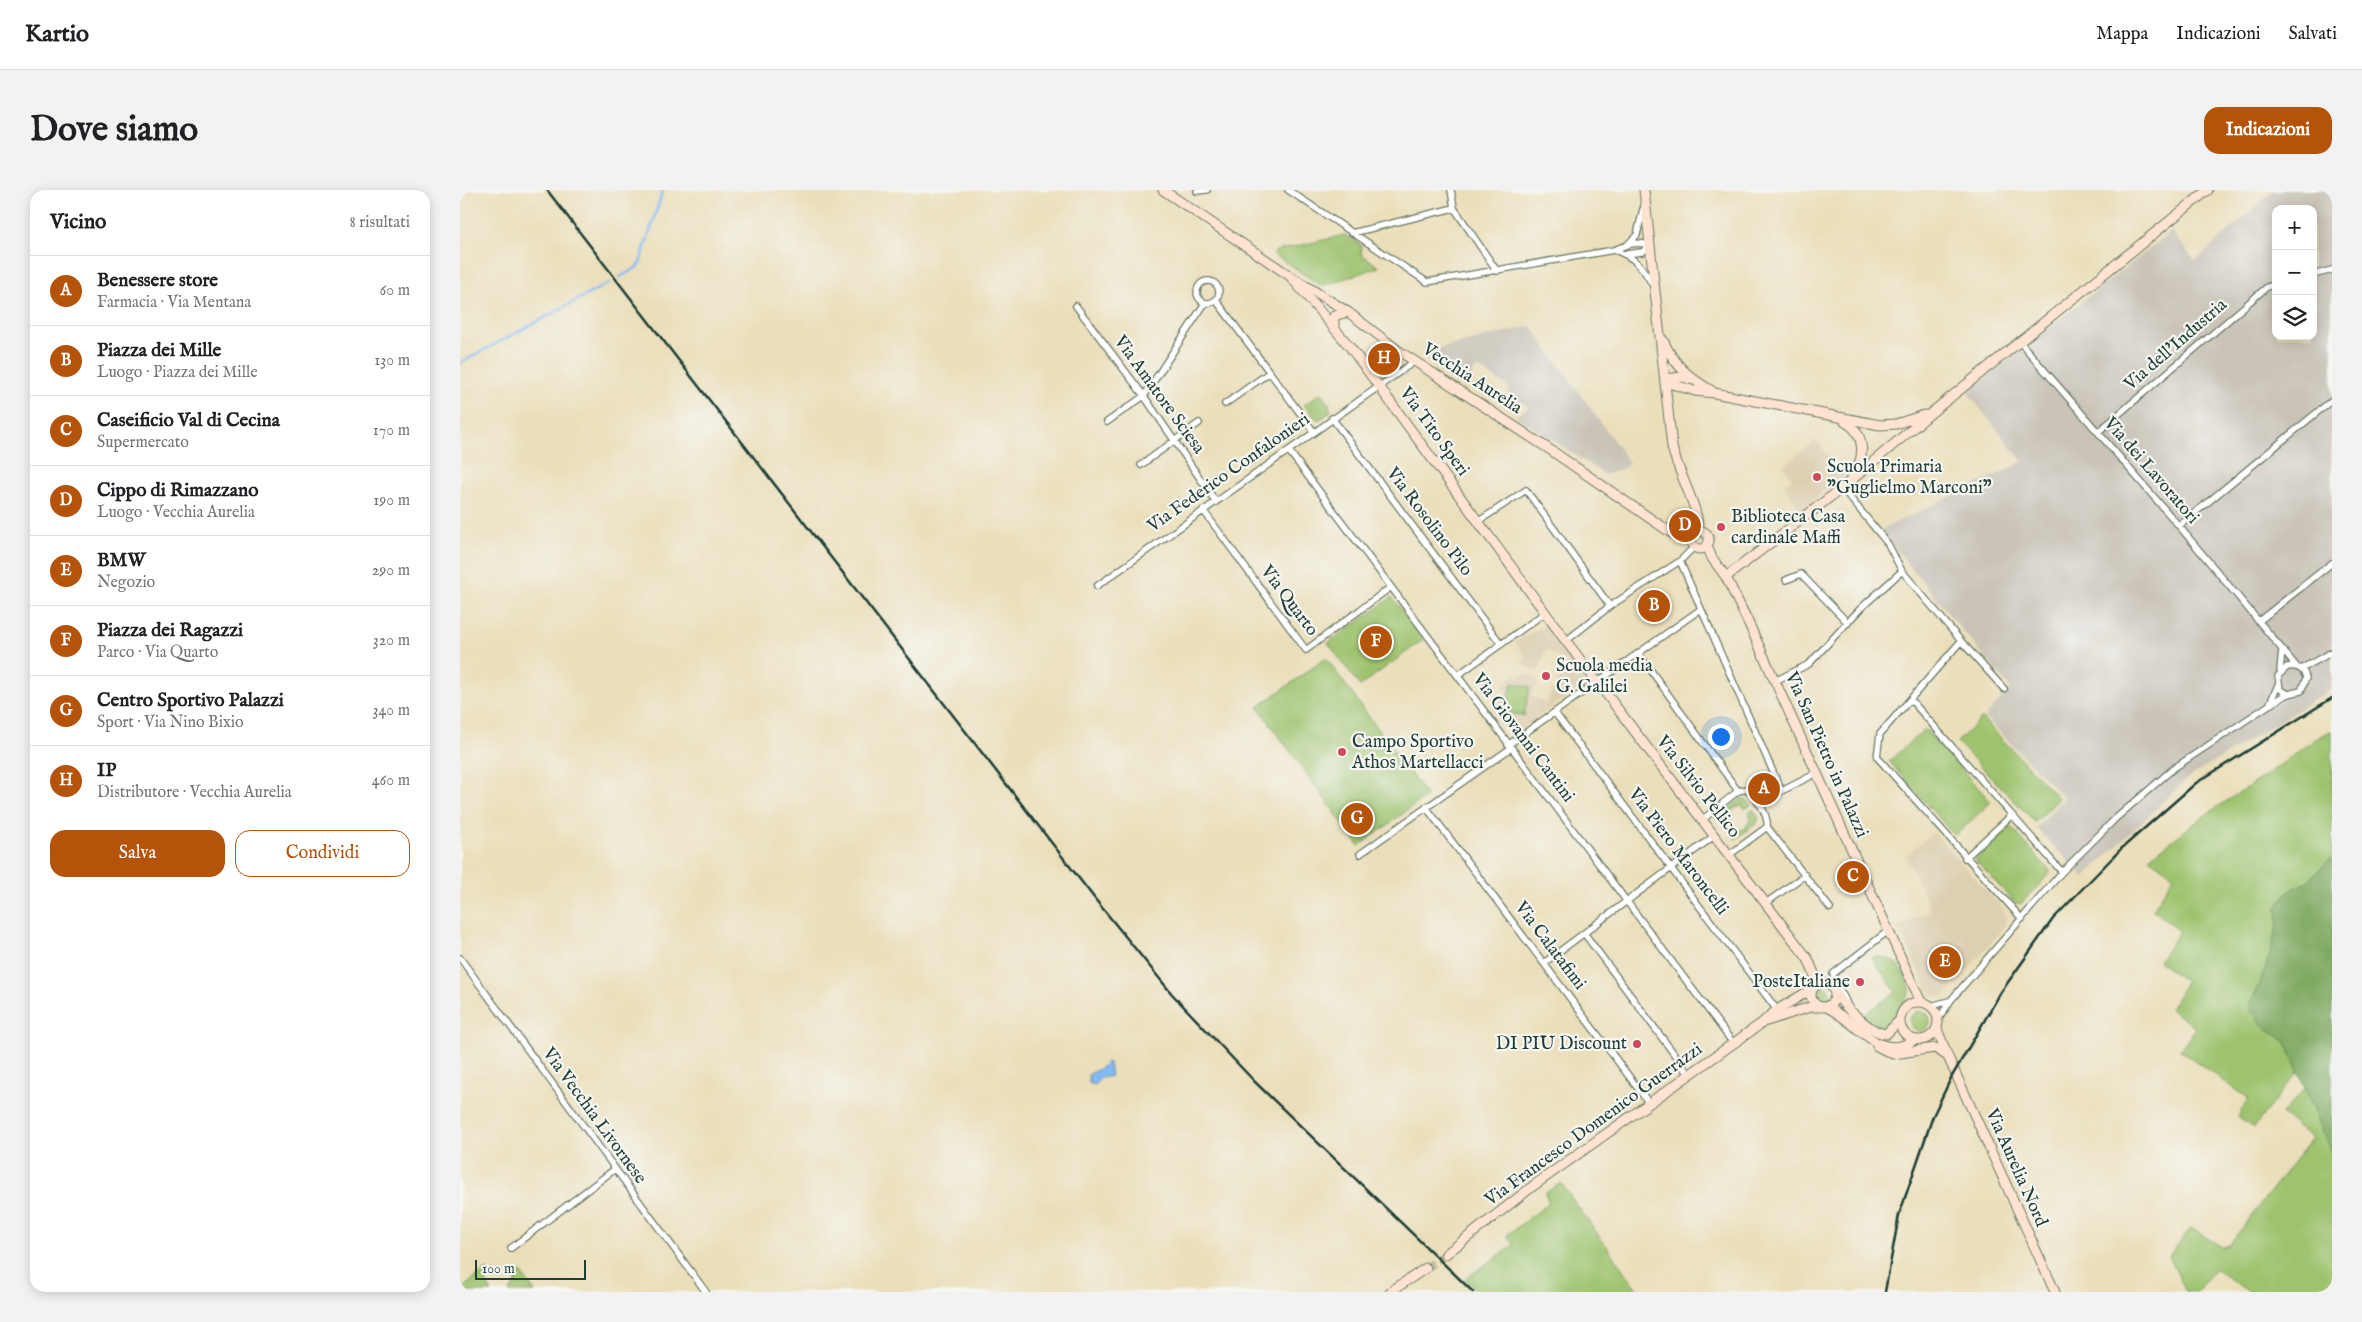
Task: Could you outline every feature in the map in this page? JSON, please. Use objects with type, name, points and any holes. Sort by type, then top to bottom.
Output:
[{"type":"main road","name":"Vecchia Aurelia","points":[[1163,190],[1290,276],[1348,312],[1415,361],[1552,451],[1670,532],[1677,536],[1691,537]]},
{"type":"main road","points":[[1698,531],[1708,535],[1707,546],[1712,558],[1726,577],[1842,488],[1931,413],[2208,190]]},
{"type":"main road","points":[[1644,195],[1676,463],[1699,519],[1698,531],[1691,537],[1694,547],[1701,550],[1707,546]]},
{"type":"main road","name":"Via Tito Speri","points":[[1290,276],[1379,385],[1546,612]]},
{"type":"main road","points":[[1334,328],[1334,316],[1348,312]]},
{"type":"main road","points":[[1660,333],[1670,355],[1693,380]]},
{"type":"main road","points":[[1665,380],[1682,377],[1693,380],[1714,392]]},
{"type":"main road","points":[[1665,380],[1695,391],[1714,392],[1880,424],[1896,424],[1931,413]]},
{"type":"main road","points":[[1837,417],[1857,430],[1862,450],[1855,473],[1842,488]]},
{"type":"main road","name":"Via San Pietro in Palazzi","points":[[1726,577],[1921,1002]]},
{"type":"main road","name":"Via Silvio Pellico","points":[[1546,612],[1566,641],[1808,959],[1816,978],[1814,987]]},
{"type":"main road","points":[[1868,1039],[1890,1047],[1903,1046],[1914,1040],[1925,1040],[1938,1024],[1932,1006],[1921,1002],[1914,1002],[1904,1009],[1900,1021],[1886,1034],[1878,1033],[1848,1007],[1827,983],[1814,987],[1812,1000],[1846,1017],[1868,1039],[1887,1053],[1893,1054],[1935,1048],[1948,1057]]},
{"type":"main road","name":"Via Francesco Domenico Guerrazzi","points":[[1446,1254],[1532,1186],[1762,1023],[1777,1010],[1814,987]]},
{"type":"main road","points":[[1823,1007],[1834,1000],[1835,992]]},
{"type":"main road","name":"Via Francesco Domenico Guerrazzi","points":[[1762,1023],[1810,1008],[1823,1007]]},
{"type":"main road","points":[[1900,1021],[1903,1033],[1914,1040]]},
{"type":"main road","name":"Via Aurelia Nord","points":[[1938,1024],[1948,1057],[2055,1292]]},
{"type":"main road","points":[[1390,1292],[1426,1268]]},
{"type":"street","points":[[1197,191],[1207,190]]},
{"type":"street","points":[[1288,190],[1427,282],[1614,250],[1643,242],[1650,246],[1642,252],[1626,254]]},
{"type":"street","points":[[1451,190],[1454,208],[1497,271]]},
{"type":"street","points":[[1625,246],[1633,241],[1637,235],[1644,195]]},
{"type":"street","points":[[1352,233],[1454,208]]},
{"type":"street","points":[[1614,250],[1626,254],[1639,264],[1655,291]]},
{"type":"street","points":[[2317,274],[2332,270]]},
{"type":"street","points":[[1206,281],[1213,282],[1218,287],[1220,294],[1216,300],[1205,302],[1199,298],[1197,292],[1200,284],[1206,281]]},
{"type":"street","name":"Via dell'Industria","points":[[2098,432],[2267,287],[2272,285]]},
{"type":"street","points":[[1216,300],[1314,432]]},
{"type":"street","points":[[1108,422],[1144,396],[1205,302]]},
{"type":"street","name":"Via Amatore Sciesa","points":[[1076,306],[1144,396],[1216,502]]},
{"type":"street","name":"Via dei Lavoratori","points":[[2020,342],[2179,526],[2298,668]]},
{"type":"street","name":"Via Federico Confalonieri","points":[[1097,586],[1415,361]]},
{"type":"street","points":[[1225,404],[1270,372]]},
{"type":"street","points":[[2179,526],[2332,400]]},
{"type":"street","name":"Via Rosolino Pilo","points":[[1332,418],[1500,644]]},
{"type":"street","points":[[1141,465],[1199,423]]},
{"type":"street","name":"Via Giovanni Cantini","points":[[1289,451],[1733,1043]]},
{"type":"street","points":[[1842,488],[1888,544],[1902,572],[2004,689]]},
{"type":"street","points":[[1479,521],[1526,490],[1610,606]]},
{"type":"street","name":"Via Quarto","points":[[1203,510],[1306,650],[1391,587]]},
{"type":"street","points":[[1566,641],[1610,606],[1680,561],[1694,547]]},
{"type":"street","points":[[1680,561],[1781,790]]},
{"type":"street","points":[[2259,621],[2332,562]]},
{"type":"street","points":[[1775,681],[1809,664],[1861,608],[1902,572]]},
{"type":"street","points":[[1786,580],[1801,574],[1848,623]]},
{"type":"street","points":[[1360,854],[1701,610]]},
{"type":"street","points":[[1458,675],[1546,612]]},
{"type":"street","points":[[1961,641],[1880,734],[1877,757],[1965,858],[2022,919]]},
{"type":"street","points":[[2269,705],[2278,685],[2282,649]]},
{"type":"street","points":[[2280,672],[2287,667],[2298,668],[2314,663],[2332,652]]},
{"type":"street","points":[[1639,654],[1738,791]]},
{"type":"street","points":[[1938,1024],[1951,1000],[2062,872],[2115,819],[2174,768],[2269,705],[2288,694],[2302,691],[2314,663]]},
{"type":"street","points":[[2298,668],[2306,678]]},
{"type":"street","points":[[2278,685],[2288,694]]},
{"type":"street","points":[[1911,700],[2062,872]]},
{"type":"street","name":"Via Piero Maroncelli","points":[[1555,713],[1777,1010]]},
{"type":"street","points":[[1758,803],[1817,773]]},
{"type":"street","points":[[1702,820],[1738,791],[1749,790],[1767,821],[1767,827],[1830,908]]},
{"type":"street","name":"Via Calatafimi","points":[[1426,806],[1649,1103]]},
{"type":"street","points":[[1965,858],[2012,816]]},
{"type":"street","points":[[1729,855],[1767,827]]},
{"type":"street","points":[[1544,963],[1714,836]]},
{"type":"street","points":[[1766,903],[1805,875]]},
{"type":"street","points":[[1848,1007],[1845,995],[1834,980],[1834,974],[1888,931]]},
{"type":"street","points":[[1584,933],[1689,1074]]},
{"type":"street","name":"Via Vecchia Livornese","points":[[460,958],[706,1292]]},
{"type":"street","points":[[1932,1006],[1951,1000]]},
{"type":"street","points":[[511,1248],[614,1169]]},
{"type":"shaded area","points":[[2274,190],[2332,190],[2332,689],[2188,778],[2084,877],[2036,828],[2064,798],[1985,717],[2010,688],[1880,530],[2023,462],[1967,392],[2172,231],[2195,261]]},
{"type":"shaded area","points":[[1531,326],[1629,462],[1625,467],[1605,475],[1516,416],[1529,407],[1508,393],[1509,387],[1477,367],[1465,384],[1426,359],[1433,350]]},
{"type":"shaded area","name":"Scuola Primaria \"Guglielmo Marconi\"","points":[[1816,440],[1844,476],[1800,511],[1784,485],[1792,478],[1783,466]]},
{"type":"shaded area","points":[[1546,624],[1589,681],[1513,735],[1491,707],[1508,693],[1502,684],[1516,674],[1519,678],[1525,673],[1539,679],[1532,696],[1546,703],[1568,662],[1546,650],[1539,672],[1520,664],[1527,658],[1515,642]]},
{"type":"shaded area","points":[[1933,832],[2004,910],[2007,919],[2004,927],[1978,958],[1944,995],[1938,997],[1931,995],[1929,992],[1898,926],[1931,910],[1906,856]]},
{"type":"green space","points":[[1345,235],[1362,246],[1361,254],[1379,267],[1322,286],[1273,254],[1276,251]]},
{"type":"green space","points":[[1321,393],[1330,405],[1328,406],[1331,411],[1321,419],[1316,419],[1304,405]]},
{"type":"green space","points":[[1392,597],[1423,640],[1360,686],[1328,643]]},
{"type":"green space","name":"Campo Sportivo Athos Martellacci","points":[[1326,658],[1427,796],[1359,846],[1258,707]]},
{"type":"green space","points":[[1512,683],[1530,687],[1524,716],[1506,712]]},
{"type":"green space","points":[[1982,718],[2059,799],[2035,822],[1957,742]]},
{"type":"green space","points":[[1925,729],[1991,802],[1957,834],[1953,834],[1889,761]]},
{"type":"green space","points":[[2332,730],[2332,858],[2309,880],[2285,894],[2277,908],[2278,924],[2265,970],[2254,995],[2262,1025],[2286,1042],[2299,1070],[2253,1128],[2238,1117],[2248,1098],[2180,1050],[2196,1028],[2170,1009],[2186,982],[2159,961],[2180,931],[2153,910],[2174,876],[2149,858],[2207,814],[2269,773],[2314,740]]},
{"type":"green space","points":[[1740,799],[1746,799],[1751,805],[1745,809],[1741,805],[1729,812],[1726,818],[1719,817]]},
{"type":"green space","points":[[1753,809],[1759,818],[1757,823],[1735,839],[1736,832],[1740,829],[1743,830],[1751,820],[1749,813]]},
{"type":"green space","points":[[2011,827],[2051,872],[2021,904],[2015,903],[1976,861],[1976,858]]},
{"type":"green space","points":[[2332,858],[2332,1153],[2286,1042],[2262,1025],[2249,1008],[2265,970],[2278,924],[2277,908],[2285,894],[2309,880]]},
{"type":"green space","points":[[1871,957],[1889,959],[1898,965],[1910,989],[1907,998],[1886,1030],[1876,1030],[1857,1012],[1859,1011],[1863,1015],[1896,992]]},
{"type":"green space","points":[[1820,987],[1826,987],[1831,992],[1829,1001],[1820,1003],[1815,998],[1815,992]]},
{"type":"green space","points":[[1920,1011],[1927,1014],[1930,1021],[1927,1028],[1920,1031],[1913,1028],[1910,1021],[1913,1014]]},
{"type":"green space","points":[[2305,1088],[2332,1153],[2332,1292],[2249,1292],[2215,1269],[2197,1292],[2186,1292],[2169,1256],[2191,1228],[2222,1247],[2229,1245],[2312,1138],[2282,1114]]},
{"type":"green space","points":[[1561,1183],[1639,1292],[1478,1292],[1465,1279],[1514,1245],[1507,1235],[1549,1203],[1545,1193]]},
{"type":"green space","points":[[487,1269],[486,1282],[492,1292],[463,1292],[461,1289]]},
{"type":"green space","points":[[521,1272],[535,1292],[509,1292],[516,1283],[516,1275]]},
{"type":"water","points":[[1106,1062],[1109,1063],[1111,1076],[1101,1078],[1094,1085],[1089,1083],[1088,1075],[1104,1066]]},
{"type":"waterway","points":[[620,277],[636,268],[640,263],[663,190]]},
{"type":"waterway","points":[[460,363],[609,283]]},
{"type":"tunnel","points":[[1426,1268],[1446,1254]]},
{"type":"railway","points":[[547,190],[1095,899],[1172,994],[1255,1082],[1473,1292]]},
{"type":"railway","points":[[1885,1292],[1899,1215],[1933,1116],[1951,1078],[2001,992],[2053,919],[2121,849],[2196,783],[2332,698]]},
{"type":"place","name":"IP","points":[[1384,359]]},
{"type":"place","name":"Scuola Primaria \"Guglielmo Marconi\"","points":[[1817,477]]},
{"type":"place","name":"Cippo di Rimazzano","points":[[1685,526]]},
{"type":"place","name":"Biblioteca Casa cardinale Maffi","points":[[1721,527]]},
{"type":"place","name":"Piazza dei Mille","points":[[1654,606]]},
{"type":"place","name":"Piazza dei Ragazzi","points":[[1376,642]]},
{"type":"place","name":"Scuola media G. Galilei","points":[[1546,676]]},
{"type":"place","name":"Campo Sportivo Athos Martellacci","points":[[1342,752]]},
{"type":"place","name":"Benessere store","points":[[1764,789]]},
{"type":"place","name":"Centro Sportivo Palazzi","points":[[1357,819]]},
{"type":"place","name":"Caseificio Val di Cecina","points":[[1853,877]]},
{"type":"place","name":"BMW","points":[[1945,962]]},
{"type":"place","name":"PosteItaliane","points":[[1860,982]]},
{"type":"place","name":"DI PIU Discount","points":[[1637,1044]]}]
